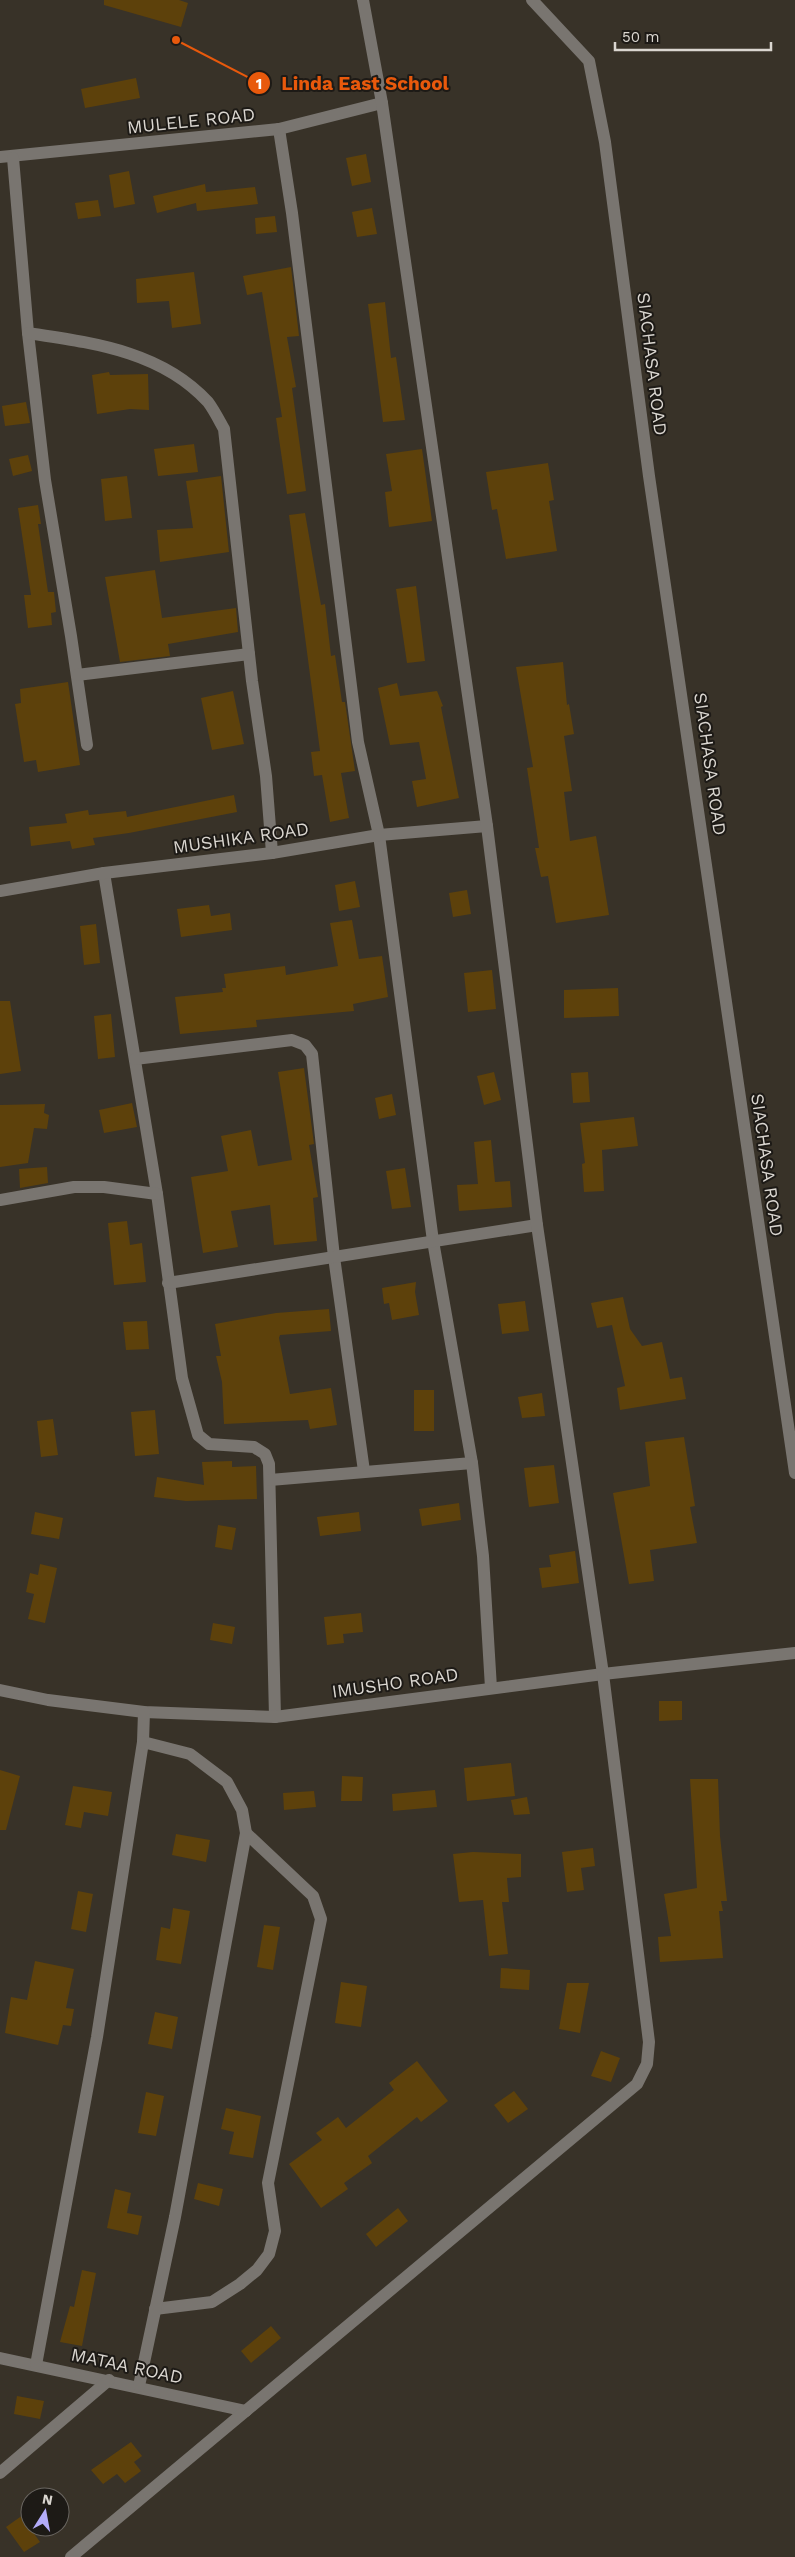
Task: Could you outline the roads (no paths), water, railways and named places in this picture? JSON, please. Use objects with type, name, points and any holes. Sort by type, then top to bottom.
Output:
[{"type":"street","points":[[71,2557],[637,2084],[647,2064],[649,2042],[603,1674],[537,1225],[487,826],[382,103],[363,0]]},
{"type":"street","name":"SIACHASA ROAD","points":[[532,0],[589,61],[605,142],[649,476],[795,1473]]},
{"type":"street","name":"MULELE ROAD","points":[[0,157],[13,158],[279,130],[382,103]]},
{"type":"street","points":[[279,130],[292,213],[358,742],[379,835],[433,1241],[472,1463],[484,1556],[491,1688]]},
{"type":"street","points":[[13,158],[28,333],[45,480],[87,745]]},
{"type":"street","points":[[28,333],[117,348],[156,363],[190,386],[209,404],[224,429],[249,654],[266,776],[272,852]]},
{"type":"street","points":[[77,675],[249,654]]},
{"type":"street","name":"MUSHIKA ROAD","points":[[0,891],[104,874],[272,852],[379,835],[487,826]]},
{"type":"street","points":[[104,874],[157,1194],[182,1378],[198,1435],[209,1444],[254,1447],[265,1454],[270,1480],[275,1717]]},
{"type":"street","points":[[135,1059],[292,1040],[304,1045],[312,1054],[334,1257],[364,1471]]},
{"type":"street","points":[[0,1200],[74,1187],[104,1187],[157,1194]]},
{"type":"street","points":[[168,1283],[537,1225]]},
{"type":"street","points":[[270,1480],[472,1463]]},
{"type":"street","name":"IMUSHO ROAD","points":[[0,1690],[48,1700],[144,1712],[275,1717],[603,1674],[795,1653]]},
{"type":"street","points":[[36,2365],[97,2037],[143,1742],[144,1712]]},
{"type":"street","points":[[139,2386],[177,2208],[246,1834],[242,1810],[227,1782],[190,1754],[143,1742]]},
{"type":"street","points":[[154,2309],[212,2302],[240,2284],[257,2270],[269,2254],[274,2231],[268,2183],[321,1919],[313,1896],[246,1834]]},
{"type":"street","name":"MATAA ROAD","points":[[0,2358],[139,2386],[246,2411]]},
{"type":"street","points":[[0,2473],[109,2380]]},
{"type":"place","name":"Linda East School","points":[[176,40]]}]
